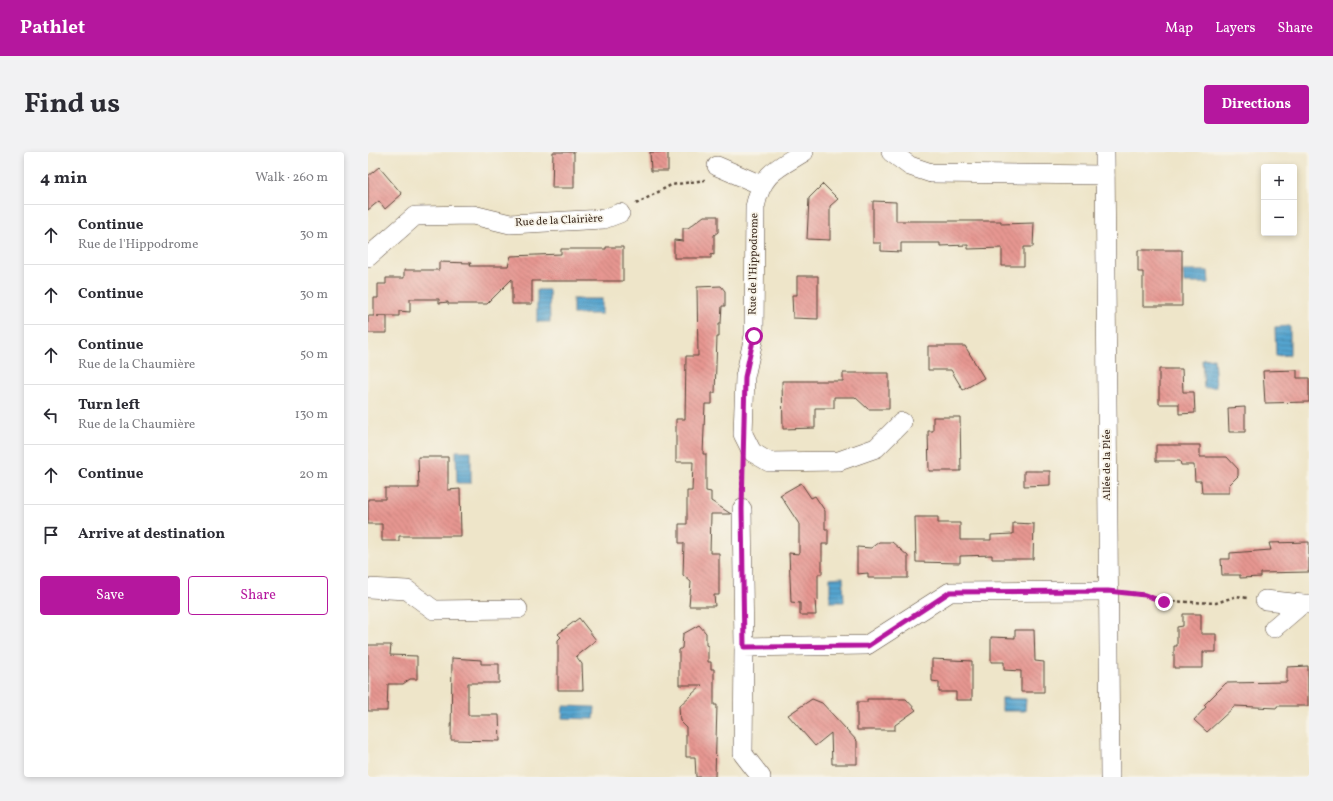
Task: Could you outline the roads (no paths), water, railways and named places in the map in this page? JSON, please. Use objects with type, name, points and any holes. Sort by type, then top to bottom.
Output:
[{"type":"street","name":"Rue de l'Hippodrome","points":[[804,152],[775,170],[761,185],[755,207],[754,336],[745,377],[743,434],[752,452],[769,462],[839,461],[876,448],[902,422]]},
{"type":"street","points":[[891,152],[910,166],[931,173],[1105,176]]},
{"type":"street","name":"Allée de la Plée","points":[[1105,152],[1110,777]]},
{"type":"street","points":[[717,166],[761,185]]},
{"type":"street","name":"Rue de la Clairière","points":[[368,257],[415,216],[473,215],[510,224],[604,219],[620,213]]},
{"type":"street","points":[[742,509],[744,647],[743,754],[761,777]]},
{"type":"street","points":[[368,588],[407,590],[434,610],[518,609]]},
{"type":"street","points":[[744,647],[868,646],[950,592],[1108,591]]},
{"type":"street","points":[[1265,600],[1306,604]]},
{"type":"street","points":[[1274,628],[1306,604]]},
{"type":"water","points":[[1183,271],[1208,271],[1209,283],[1184,283]]},
{"type":"water","points":[[537,290],[549,290],[550,322],[537,322]]},
{"type":"water","points":[[573,299],[602,299],[602,314],[573,314]]},
{"type":"water","points":[[1290,326],[1290,355],[1276,356],[1275,327]]},
{"type":"water","points":[[1214,358],[1216,387],[1204,388],[1202,359]]},
{"type":"water","points":[[456,451],[471,451],[471,483],[457,483]]},
{"type":"water","points":[[843,577],[844,602],[830,602],[830,578]]},
{"type":"water","points":[[1002,698],[1026,699],[1025,711],[1002,711]]},
{"type":"water","points":[[563,706],[595,707],[594,719],[562,718]]}]
